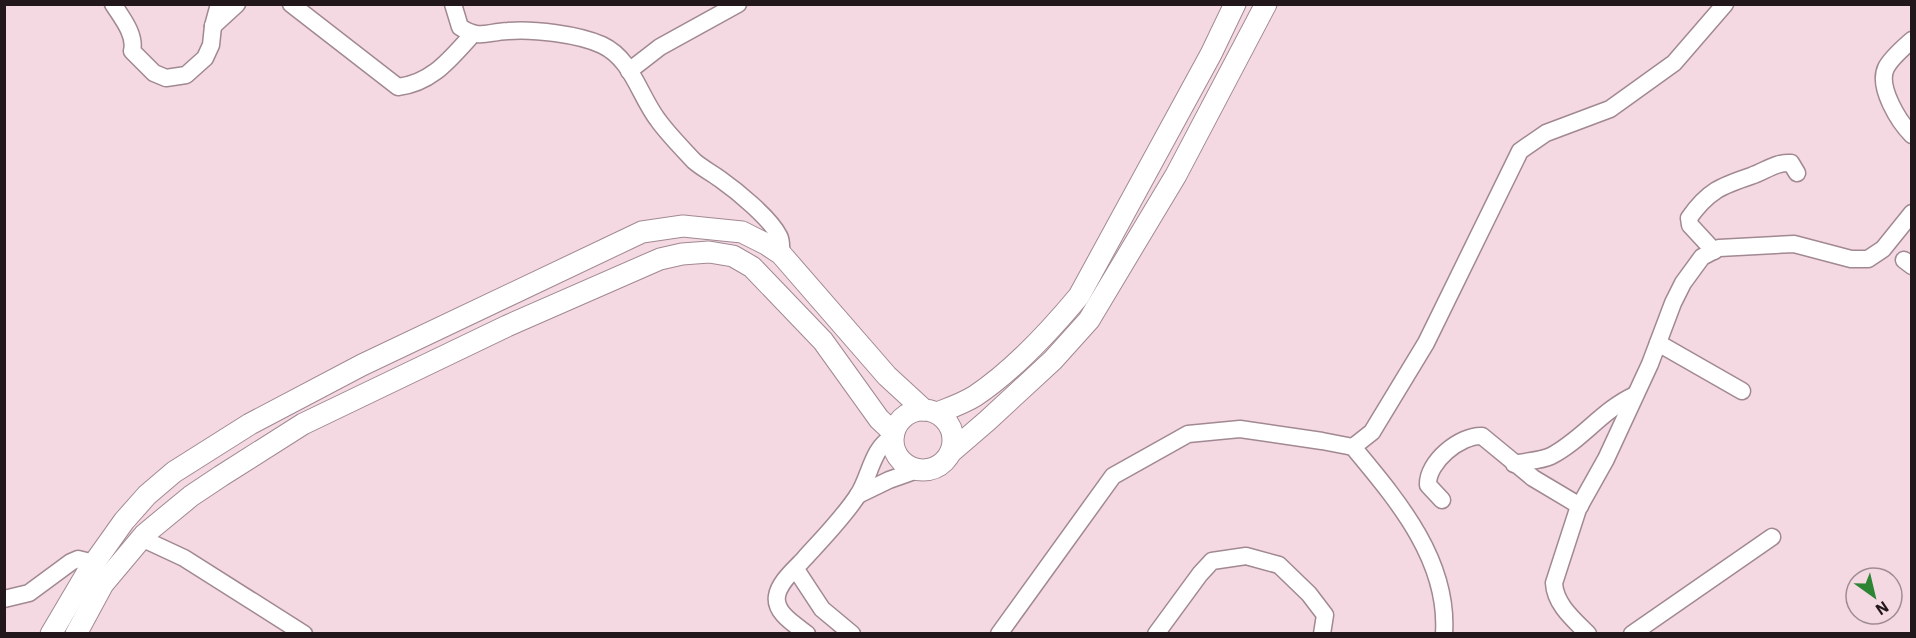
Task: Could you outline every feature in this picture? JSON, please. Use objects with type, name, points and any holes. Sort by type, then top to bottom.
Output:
[{"type":"street","points":[[113,4],[128,27],[134,44],[132,51],[154,74],[166,78],[186,75],[205,58],[211,45],[219,4]]},
{"type":"street","points":[[213,26],[237,4]]},
{"type":"street","points":[[291,4],[398,87],[412,85],[426,79],[448,61],[472,35]]},
{"type":"street","points":[[453,4],[460,27],[472,35],[508,31],[553,32],[600,44],[624,61],[644,100],[659,122],[696,162],[758,212],[779,235],[781,254]]},
{"type":"street","points":[[629,71],[660,47],[738,4]]},
{"type":"street","points":[[807,633],[788,618],[777,603],[777,595],[781,587],[858,495],[881,447],[908,414],[930,412],[974,397],[1002,375],[1057,323],[1078,296],[1211,54],[1235,4]]},
{"type":"street","points":[[858,495],[889,480],[938,465],[1053,360],[1089,320],[1176,175],[1266,4]]},
{"type":"street","points":[[1353,447],[1372,432],[1426,344],[1520,151],[1546,133],[1610,110],[1674,63],[1725,4]]},
{"type":"street","points":[[1911,40],[1886,69],[1884,78],[1890,104],[1901,124],[1911,135]]},
{"type":"street","points":[[1714,250],[1690,225],[1689,218],[1700,202],[1721,186],[1752,176],[1778,163],[1791,163],[1797,173]]},
{"type":"street","points":[[1588,633],[1560,602],[1555,593],[1554,583],[1580,506],[1606,459],[1658,343],[1673,303],[1683,283],[1702,257],[1714,250],[1729,247],[1794,244],[1851,259],[1868,259],[1883,249],[1911,213]]},
{"type":"street","points":[[51,633],[95,573],[124,521],[147,495],[174,472],[250,424],[362,365],[642,232],[683,226],[742,232],[781,254],[887,376],[930,412],[943,418],[952,430],[951,452]]},
{"type":"street","points":[[76,633],[95,573],[191,496],[303,424],[507,326],[660,259],[682,254],[709,252],[733,256],[752,267],[823,341],[893,435],[895,449],[900,459],[920,470]]},
{"type":"street","points":[[1658,343],[1742,391]]},
{"type":"street","points":[[1514,464],[1548,458],[1570,443],[1613,406],[1635,395]]},
{"type":"street","points":[[999,633],[1113,476],[1188,434],[1240,429],[1353,447],[1393,495],[1416,530],[1438,580],[1445,621],[1444,633]]},
{"type":"street","points":[[1442,501],[1428,485],[1428,478],[1444,453],[1466,439],[1482,436],[1533,478],[1580,506]]},
{"type":"street","points":[[1632,633],[1772,537]]},
{"type":"street","points":[[141,538],[184,558],[304,633]]},
{"type":"street","points":[[1156,633],[1212,561],[1246,556],[1279,565],[1308,594],[1325,615],[1322,633]]},
{"type":"street","points":[[4,599],[29,592],[78,559],[95,573]]},
{"type":"street","points":[[794,571],[799,574],[822,609],[852,633]]}]
